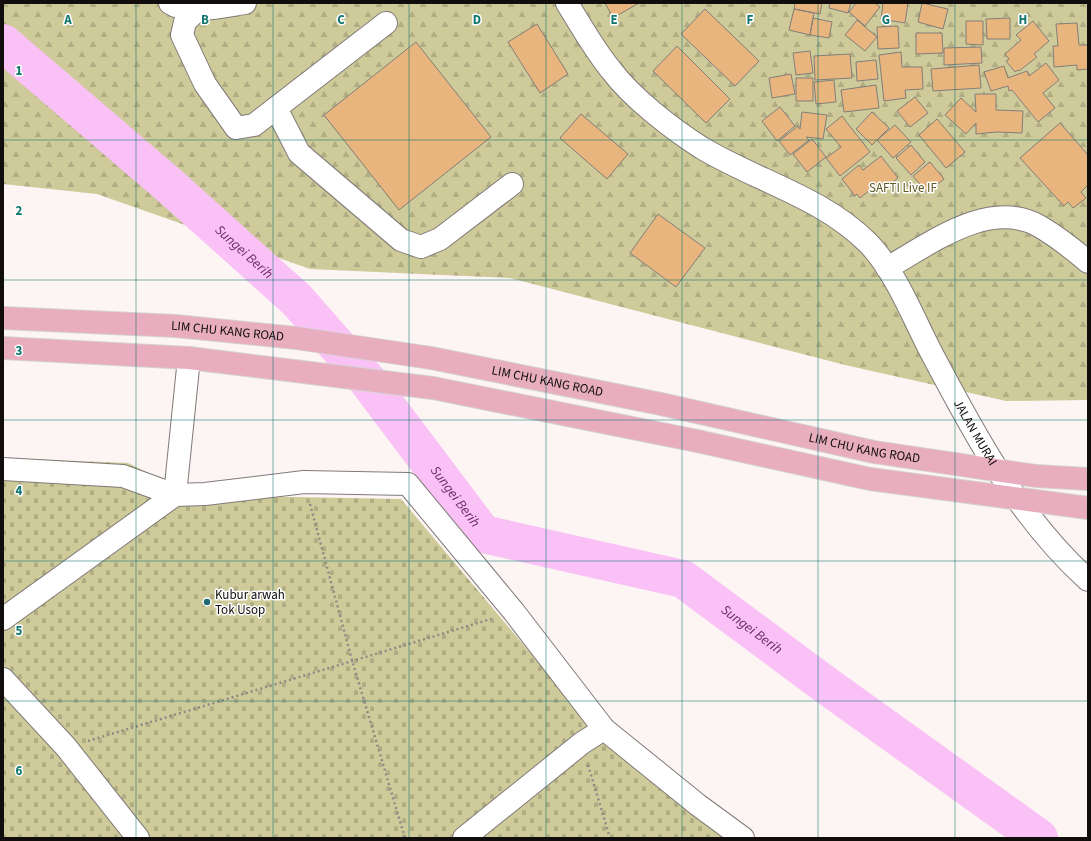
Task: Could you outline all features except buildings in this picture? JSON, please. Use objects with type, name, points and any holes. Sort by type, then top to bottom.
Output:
[{"type":"main road","name":"LIM CHU KANG ROAD","points":[[3,318],[176,326],[296,338],[431,358],[661,404],[874,452],[1036,476],[1088,479]]},
{"type":"main road","name":"LIM CHU KANG ROAD","points":[[3,348],[189,358],[300,370],[433,388],[697,441],[870,479],[1088,508]]},
{"type":"main road","points":[[661,404],[684,415],[695,424],[699,432],[697,441]]},
{"type":"street","points":[[170,3],[176,7],[199,8],[245,3]]},
{"type":"street","name":"JALAN MURAI","points":[[568,3],[588,39],[612,72],[642,102],[674,128],[703,148],[818,206],[837,218],[869,244],[887,268],[959,404],[998,470],[1045,536],[1071,565],[1088,580]]},
{"type":"street","points":[[199,8],[185,22],[182,35],[205,84],[236,128],[254,125],[386,24]]},
{"type":"street","points":[[276,108],[299,153],[401,240],[421,247],[440,239],[512,184]]},
{"type":"street","points":[[887,268],[956,228],[995,216],[1016,218],[1038,225],[1088,262]]},
{"type":"street","points":[[3,619],[175,495],[189,358]]},
{"type":"street","points":[[3,469],[123,476],[175,495],[205,494],[304,482],[408,484],[514,612],[604,730],[698,805],[743,838]]},
{"type":"street","points":[[3,679],[66,748],[138,838]]},
{"type":"street","points":[[464,838],[582,743],[604,730]]},
{"type":"path","points":[[304,482],[352,660],[405,838]]},
{"type":"path","points":[[66,748],[514,612]]},
{"type":"path","points":[[582,743],[610,838]]},
{"type":"green space","name":"SAFTI Live IF","points":[[3,3],[1088,3],[1088,400],[1006,401],[845,365],[510,278],[310,269],[97,194],[3,184]]},
{"type":"green space","points":[[3,458],[128,463],[193,495],[401,499],[601,737],[733,838],[3,838]]},
{"type":"waterway","name":"Sungei Berih","points":[[3,43],[170,186],[297,300],[367,380],[483,534],[683,579],[823,683],[1039,838]]},
{"type":"place","name":"Kubur arwah Tok Usop","points":[[207,602]]}]
